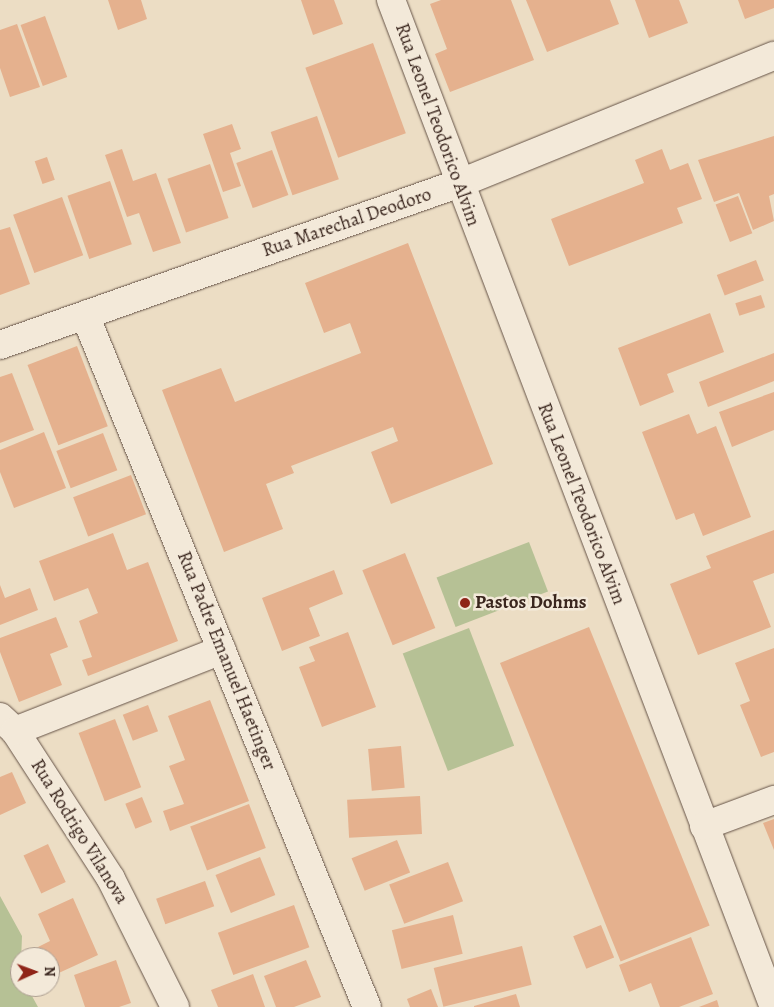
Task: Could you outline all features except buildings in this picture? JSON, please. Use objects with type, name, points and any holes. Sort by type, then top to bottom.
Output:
[{"type":"street","name":"Rua Leonel Teodorico Alvim","points":[[391,0],[458,184],[774,1007]]},
{"type":"street","name":"Rua Marechal Deodoro","points":[[0,346],[458,184],[774,56]]},
{"type":"street","name":"Rua Padre Emanuel Haetinger","points":[[85,315],[367,1007]]},
{"type":"street","points":[[8,724],[222,650]]},
{"type":"street","name":"Rua Rodrigo Vilanova","points":[[8,724],[111,879],[175,1007]]},
{"type":"street","points":[[704,826],[774,800]]},
{"type":"green space","points":[[529,542],[548,591],[456,627],[437,577]]},
{"type":"green space","points":[[469,628],[514,746],[448,771],[403,653]]},
{"type":"green space","points":[[0,896],[22,936],[22,947],[10,947],[10,997],[32,997],[38,1007],[0,1007]]},
{"type":"place","name":"Pastos Dohms","points":[[465,603]]}]
